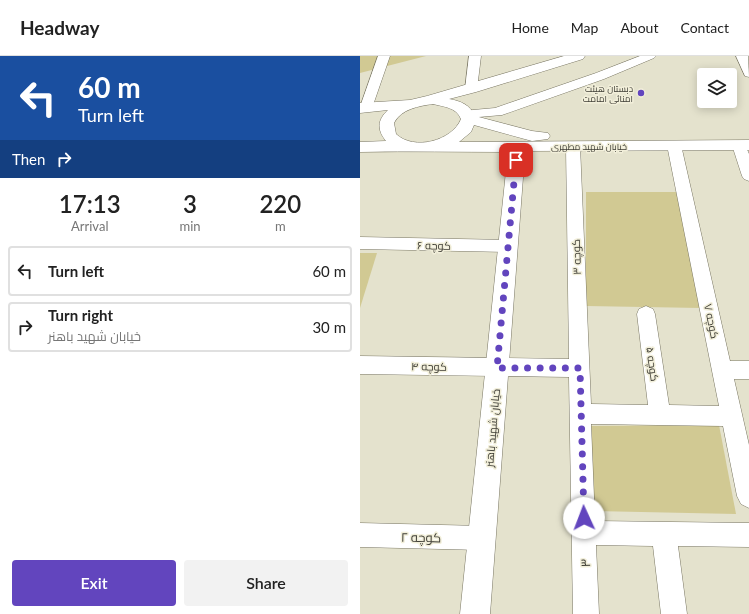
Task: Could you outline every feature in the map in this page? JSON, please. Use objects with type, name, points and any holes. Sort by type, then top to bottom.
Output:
[{"type":"street","points":[[360,148],[404,146],[429,147],[452,140],[461,134],[466,128],[468,116],[462,108],[454,104],[433,100],[363,108],[384,56]]},
{"type":"street","points":[[471,89],[475,56]]},
{"type":"street","points":[[468,116],[497,112],[600,76],[650,56]]},
{"type":"street","points":[[742,56],[749,73]]},
{"type":"street","points":[[404,146],[395,141],[386,129],[392,115],[415,103],[471,89],[571,57]]},
{"type":"street","name":"خیابان شهید مطهری","points":[[468,116],[532,136],[746,141]]},
{"type":"street","points":[[746,141],[749,176]]},
{"type":"street","name":"خیابان شهید مطهری","points":[[429,147],[674,145],[746,141]]},
{"type":"street","name":"کوچه ۷","points":[[674,145],[749,496]]},
{"type":"street","name":"خیابان شهید باهنر","points":[[475,614],[517,146]]},
{"type":"street","name":"کوچه ۳","points":[[573,146],[580,368]]},
{"type":"street","name":"کوچه ۶","points":[[360,243],[508,246]]},
{"type":"street","name":"کوچه ۵","points":[[646,314],[660,415]]},
{"type":"street","name":"کوچه ۴","points":[[360,365],[580,368]]},
{"type":"street","name":"۳","points":[[580,368],[586,614]]},
{"type":"street","points":[[722,370],[749,370]]},
{"type":"street","points":[[581,414],[732,416]]},
{"type":"street","points":[[584,533],[749,535]]},
{"type":"street","points":[[664,534],[674,614]]},
{"type":"street","name":"کوچه ۲","points":[[360,535],[482,538]]},
{"type":"shaded area","points":[[360,56],[426,56],[360,73]]},
{"type":"shaded area","points":[[586,192],[680,192],[701,308],[586,306]]},
{"type":"shaded area","points":[[360,253],[377,253],[360,308]]},
{"type":"shaded area","points":[[719,425],[736,514],[594,511],[591,426]]},
{"type":"place","name":"دبستان هیئت امنائی امامت","points":[[641,93]]},
{"type":"route","points":[[516,160],[497,368],[580,368],[584,518]]}]
